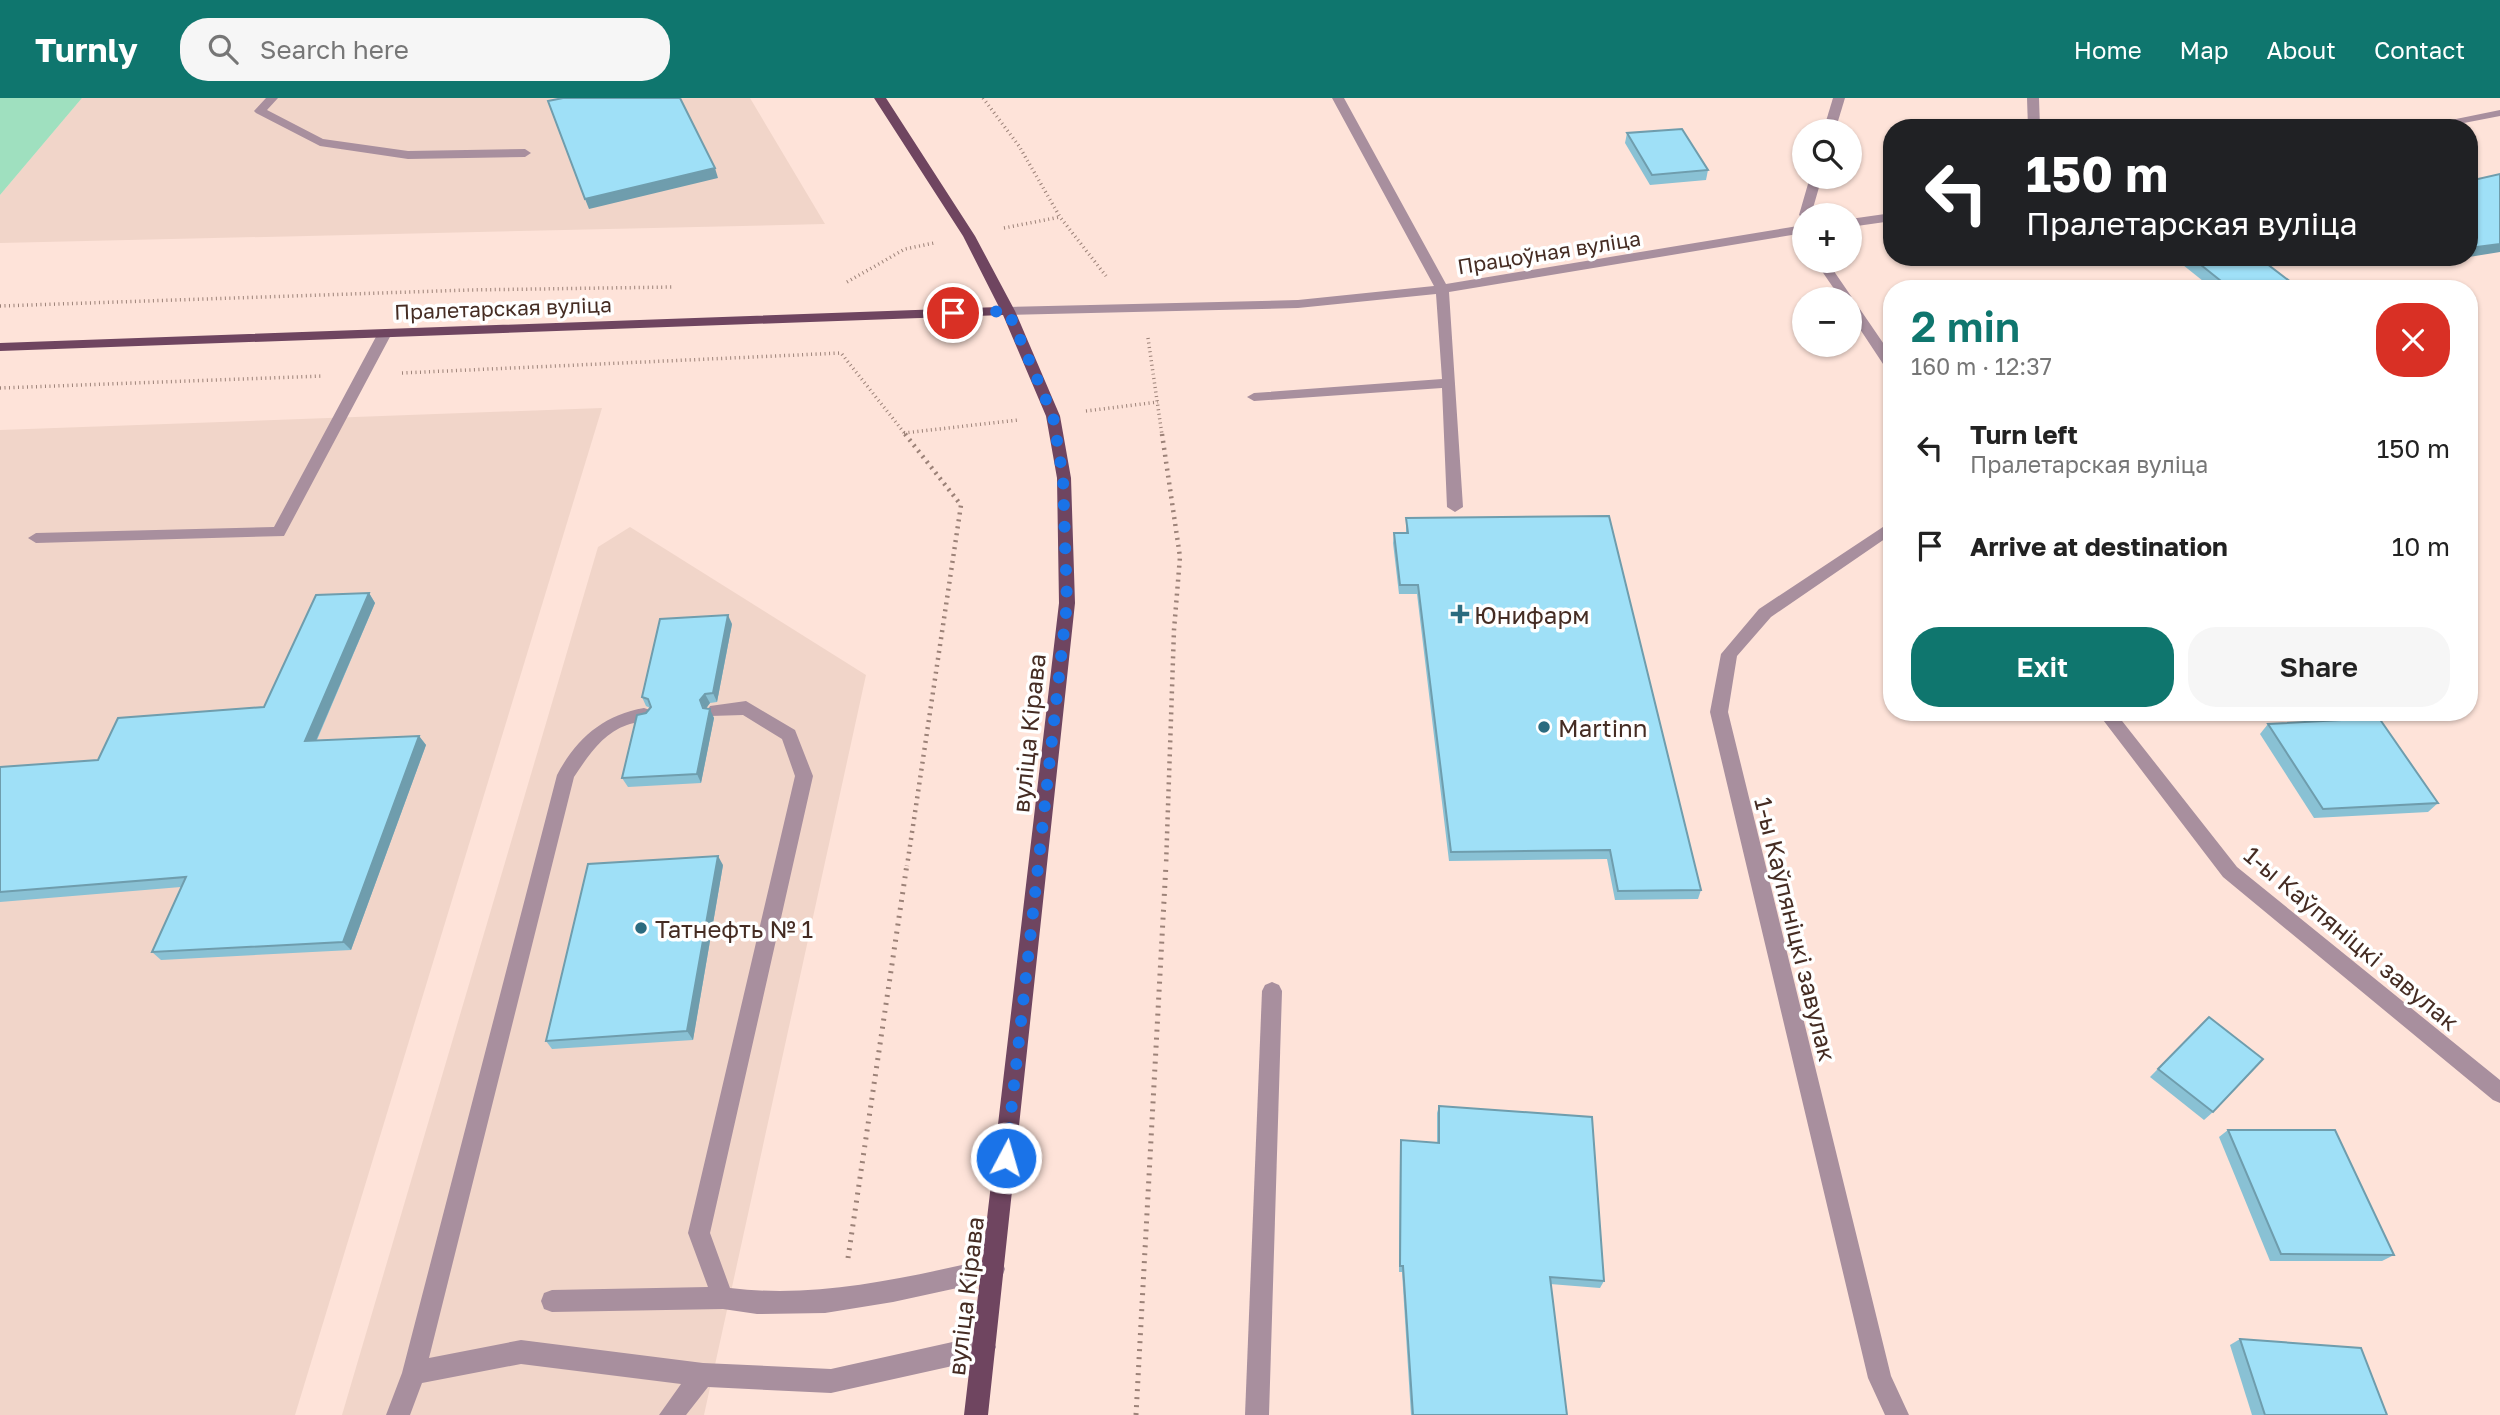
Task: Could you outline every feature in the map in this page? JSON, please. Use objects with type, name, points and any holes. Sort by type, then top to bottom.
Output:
[{"type":"main road","name":"вуліца Кірава","points":[[880,98],[969,236],[1008,311],[1053,416],[1063,478],[1067,603],[976,1415]]},
{"type":"main road","name":"Пралетарская вуліца","points":[[0,347],[1008,311]]},
{"type":"street","points":[[272,98],[260,111],[320,142],[408,155],[525,153]]},
{"type":"street","points":[[1338,98],[1442,289],[1455,507]]},
{"type":"street","points":[[1833,119],[1839,98]]},
{"type":"street","points":[[2033,98],[2034,119]]},
{"type":"street","points":[[2467,119],[2500,113]]},
{"type":"street","points":[[1862,221],[1883,218]]},
{"type":"street","name":"Працоўная вуліца","points":[[1008,311],[1298,304],[1442,289],[1792,227]]},
{"type":"street","points":[[1862,322],[1883,354]]},
{"type":"street","points":[[36,538],[279,532],[385,333]]},
{"type":"street","points":[[1254,397],[1449,383]]},
{"type":"street","name":"1-ы Каўпяніцкі завулак","points":[[1883,532],[1765,612],[1729,654],[1719,712],[1880,1378],[1897,1415]]},
{"type":"street","points":[[716,710],[746,708],[789,735],[804,776],[699,1233],[723,1298]]},
{"type":"street","points":[[397,1415],[414,1373],[566,775],[589,740],[625,717],[644,715]]},
{"type":"street","name":"1-ы Каўпяніцкі завулак","points":[[2112,721],[2230,872],[2500,1093]]},
{"type":"street","points":[[1257,1415],[1272,991]]},
{"type":"street","points":[[552,1301],[723,1298],[757,1305],[842,1301],[994,1269]]},
{"type":"street","points":[[414,1373],[521,1352],[703,1375],[831,1381],[984,1347]]},
{"type":"street","points":[[671,1415],[703,1375]]},
{"type":"path","points":[[983,98],[1019,146],[1060,216],[1133,310],[1149,340],[1180,557],[1174,629],[1170,798],[1136,1415]]},
{"type":"path","points":[[844,284],[905,249]]},
{"type":"path","points":[[0,306],[468,290],[677,287]]},
{"type":"path","points":[[0,388],[363,375],[841,353],[961,505],[842,1301]]},
{"type":"path","points":[[1112,407],[1158,402]]},
{"type":"path","points":[[904,433],[997,423]]},
{"type":"shaded area","points":[[82,98],[750,98],[825,224],[0,243],[0,195]]},
{"type":"shaded area","points":[[602,408],[295,1415],[0,1415],[0,430]]},
{"type":"shaded area","points":[[630,527],[866,675],[704,1415],[342,1415],[598,547]]},
{"type":"green space","points":[[0,98],[82,98],[0,195]]},
{"type":"building","points":[[563,98],[680,98],[715,168],[585,199],[548,101]]},
{"type":"building","points":[[1682,129],[1708,170],[1652,175],[1627,133]]},
{"type":"building","points":[[2500,174],[2500,244],[2478,247],[2478,179]]},
{"type":"building","points":[[2202,266],[2270,266],[2288,280],[2220,280]]},
{"type":"building","name":"Martinn","points":[[1609,516],[1701,890],[1618,891],[1610,850],[1451,852],[1418,585],[1400,585],[1394,533],[1408,533],[1406,518]]},
{"type":"building","points":[[369,593],[305,741],[419,736],[343,942],[152,952],[186,877],[0,892],[0,767],[98,760],[118,718],[264,707],[316,595]]},
{"type":"building","points":[[728,615],[713,693],[705,694],[700,700],[703,708],[710,709],[697,774],[622,778],[637,715],[646,713],[651,707],[648,699],[642,697],[660,619]]},
{"type":"building","points":[[2381,721],[2438,803],[2323,809],[2268,724]]},
{"type":"building","points":[[718,856],[687,1031],[546,1041],[588,864]]},
{"type":"building","points":[[2209,1017],[2263,1059],[2213,1112],[2158,1069]]},
{"type":"building","points":[[1439,1106],[1592,1117],[1604,1281],[1550,1277],[1567,1415],[1413,1415],[1403,1266],[1400,1266],[1401,1140],[1439,1143]]},
{"type":"building","points":[[2228,1130],[2335,1130],[2394,1255],[2281,1254]]},
{"type":"building","points":[[2240,1339],[2361,1348],[2387,1415],[2265,1415]]},
{"type":"place","name":"Юнифарм","points":[[1460,614]]},
{"type":"place","name":"Martinn","points":[[1544,727]]},
{"type":"place","name":"Татнефть № 1","points":[[641,928]]},
{"type":"route","points":[[953,313],[1008,311],[1053,416],[1063,478],[1067,603],[1006,1158]]}]
